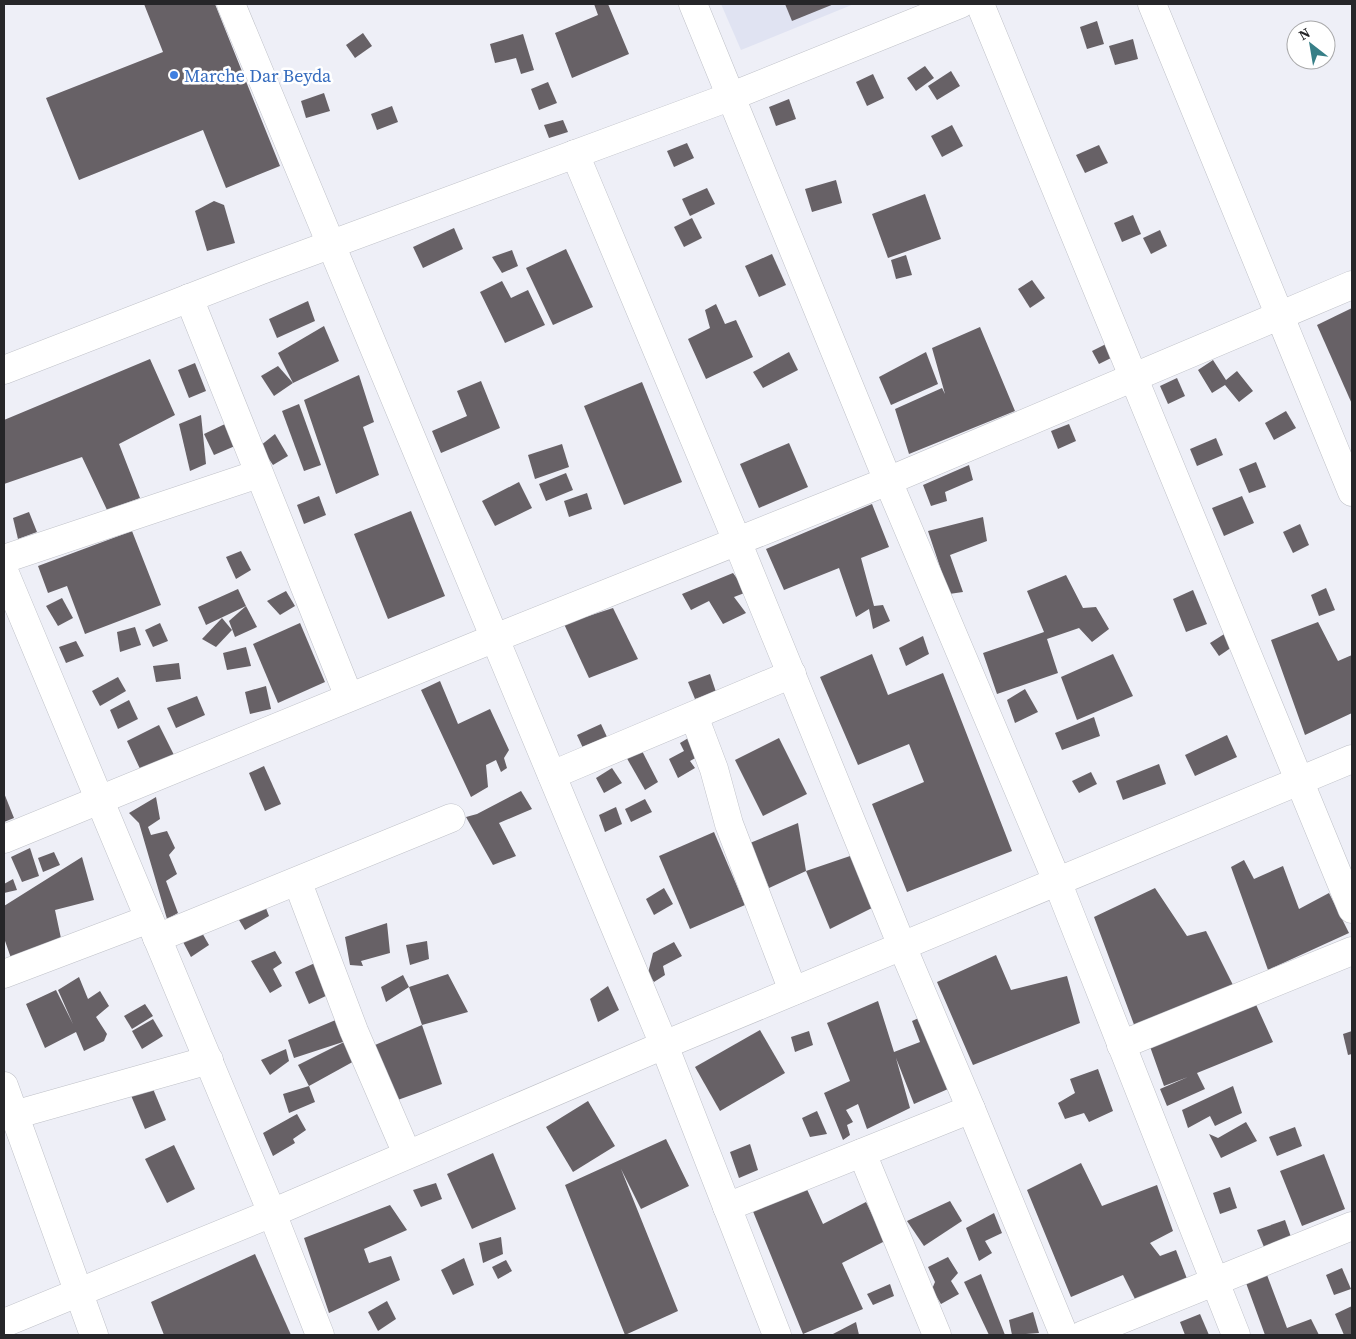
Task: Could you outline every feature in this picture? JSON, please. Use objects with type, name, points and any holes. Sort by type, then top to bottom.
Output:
[{"type":"street","points":[[231,4],[664,1045],[777,1335]]},
{"type":"street","points":[[694,4],[888,481],[1057,881],[1236,1335]]},
{"type":"street","points":[[4,370],[331,244],[732,96],[960,4]]},
{"type":"street","points":[[980,4],[1352,909]]},
{"type":"street","points":[[1152,4],[1280,316],[1345,455],[1352,492]]},
{"type":"street","points":[[575,154],[737,541],[902,946],[1064,1335]]},
{"type":"street","points":[[4,839],[495,638],[888,481],[1352,285]]},
{"type":"street","points":[[189,298],[349,698]]},
{"type":"street","points":[[4,559],[258,474]]},
{"type":"street","points":[[4,571],[272,1213],[320,1335]]},
{"type":"street","points":[[552,775],[792,674]]},
{"type":"street","points":[[694,716],[714,769],[729,824],[794,991]]},
{"type":"street","points":[[4,1322],[77,1294],[272,1213],[664,1045],[1352,759]]},
{"type":"street","points":[[4,974],[153,929],[298,882],[451,818]]},
{"type":"street","points":[[298,882],[354,1031],[407,1154]]},
{"type":"street","points":[[1122,1045],[1352,950]]},
{"type":"street","points":[[14,1115],[208,1060]]},
{"type":"street","points":[[4,1086],[77,1294],[94,1335]]},
{"type":"street","points":[[727,1207],[971,1109]]},
{"type":"street","points":[[862,1153],[937,1335]]},
{"type":"street","points":[[1082,1335],[1214,1280],[1352,1226]]},
{"type":"shaded area","points":[[721,4],[854,4],[741,50]]},
{"type":"building","name":"Marche Dar Beyda","points":[[144,4],[215,4],[280,166],[226,188],[203,130],[79,180],[46,98],[163,52]]},
{"type":"building","points":[[594,4],[608,4],[629,54],[572,78],[555,33],[598,15]]},
{"type":"building","points":[[785,4],[834,4],[792,21]]},
{"type":"building","points":[[1097,21],[1104,44],[1087,49],[1080,27]]},
{"type":"building","points":[[363,33],[372,46],[355,58],[346,45]]},
{"type":"building","points":[[523,34],[534,70],[521,74],[516,58],[495,63],[490,44]]},
{"type":"building","points":[[1133,39],[1138,59],[1115,65],[1109,46]]},
{"type":"building","points":[[925,66],[934,78],[916,91],[907,78]]},
{"type":"building","points":[[951,71],[960,86],[937,100],[928,86]]},
{"type":"building","points":[[873,74],[884,98],[867,106],[856,82]]},
{"type":"building","points":[[548,82],[557,103],[539,110],[531,89]]},
{"type":"building","points":[[324,93],[330,111],[306,118],[301,101]]},
{"type":"building","points":[[789,99],[796,119],[776,126],[769,107]]},
{"type":"building","points":[[392,106],[398,122],[377,130],[371,114]]},
{"type":"building","points":[[563,120],[568,132],[549,138],[544,125]]},
{"type":"building","points":[[952,125],[963,146],[942,157],[931,136]]},
{"type":"building","points":[[687,143],[694,158],[674,167],[667,151]]},
{"type":"building","points":[[1099,145],[1108,163],[1085,173],[1076,155]]},
{"type":"building","points":[[836,180],[842,203],[812,212],[805,189]]},
{"type":"building","points":[[707,188],[715,204],[690,216],[682,199]]},
{"type":"building","points":[[925,194],[941,239],[888,258],[872,214]]},
{"type":"building","points":[[214,201],[224,205],[235,243],[207,251],[195,211]]},
{"type":"building","points":[[1133,215],[1141,234],[1122,242],[1114,223]]},
{"type":"building","points":[[692,218],[702,238],[684,247],[674,227]]},
{"type":"building","points":[[454,228],[463,249],[423,268],[413,247]]},
{"type":"building","points":[[1160,230],[1167,246],[1151,254],[1143,238]]},
{"type":"building","points":[[566,249],[593,307],[553,325],[526,268]]},
{"type":"building","points":[[512,250],[518,266],[502,273],[492,257]]},
{"type":"building","points":[[772,254],[786,285],[759,297],[745,266]]},
{"type":"building","points":[[906,255],[912,275],[896,279],[891,260]]},
{"type":"building","points":[[1032,280],[1045,298],[1030,308],[1018,289]]},
{"type":"building","points":[[502,281],[511,298],[528,290],[545,325],[505,343],[480,292]]},
{"type":"building","points":[[308,301],[315,321],[277,338],[269,319]]},
{"type":"building","points":[[716,304],[725,324],[736,320],[753,357],[706,379],[688,339],[710,328],[705,310]]},
{"type":"building","points":[[1352,308],[1352,404],[1317,325]]},
{"type":"building","points":[[324,326],[339,361],[293,383],[278,353]]},
{"type":"building","points":[[980,327],[1015,411],[909,454],[895,409],[942,388],[945,394],[932,348]]},
{"type":"building","points":[[1110,342],[1117,355],[1099,364],[1092,351]]},
{"type":"building","points":[[789,352],[798,370],[763,388],[753,372]]},
{"type":"building","points":[[926,352],[938,384],[891,405],[879,377]]},
{"type":"building","points":[[150,359],[175,415],[119,444],[140,498],[107,510],[82,457],[4,484],[4,420]]},
{"type":"building","points":[[1213,360],[1226,380],[1237,371],[1253,391],[1239,402],[1225,385],[1212,393],[1198,370]]},
{"type":"building","points":[[195,363],[206,391],[189,398],[178,370]]},
{"type":"building","points":[[278,366],[293,383],[274,396],[261,376]]},
{"type":"building","points":[[359,375],[374,422],[363,427],[379,475],[336,494],[304,400]]},
{"type":"building","points":[[1177,378],[1185,396],[1168,404],[1160,386]]},
{"type":"building","points":[[481,381],[500,428],[441,453],[432,431],[467,416],[457,391]]},
{"type":"building","points":[[642,382],[682,482],[624,505],[584,406]]},
{"type":"building","points":[[299,404],[321,465],[304,471],[282,411]]},
{"type":"building","points":[[1286,411],[1296,428],[1274,440],[1265,423]]},
{"type":"building","points":[[201,415],[206,464],[190,471],[179,424]]},
{"type":"building","points":[[225,424],[235,446],[214,455],[204,434]]},
{"type":"building","points":[[1069,424],[1076,441],[1058,449],[1051,431]]},
{"type":"building","points":[[275,434],[288,456],[273,465],[260,446]]},
{"type":"building","points":[[1216,438],[1223,455],[1197,466],[1190,449]]},
{"type":"building","points":[[789,443],[808,487],[759,508],[740,464]]},
{"type":"building","points":[[562,444],[569,467],[535,479],[528,455]]},
{"type":"building","points":[[1256,462],[1266,487],[1249,493],[1239,469]]},
{"type":"building","points":[[969,465],[973,480],[945,492],[947,501],[931,506],[923,485]]},
{"type":"building","points":[[566,473],[573,490],[546,501],[539,484]]},
{"type":"building","points":[[519,482],[532,508],[495,526],[482,501]]},
{"type":"building","points":[[587,493],[592,509],[569,517],[564,501]]},
{"type":"building","points":[[319,496],[326,515],[304,524],[297,505]]},
{"type":"building","points":[[1242,496],[1254,523],[1224,536],[1212,508]]},
{"type":"building","points":[[872,504],[889,547],[861,558],[874,606],[883,605],[890,621],[873,629],[869,609],[856,617],[839,568],[784,590],[766,549]]},
{"type":"building","points":[[411,511],[445,596],[388,619],[354,534]]},
{"type":"building","points":[[29,512],[37,532],[18,539],[13,518]]},
{"type":"building","points":[[983,517],[987,541],[950,555],[963,592],[949,594],[928,531]]},
{"type":"building","points":[[1300,524],[1309,545],[1293,553],[1283,532]]},
{"type":"building","points":[[132,531],[161,605],[85,634],[67,586],[48,593],[38,566]]},
{"type":"building","points":[[241,551],[251,570],[236,579],[226,557]]},
{"type":"building","points":[[733,573],[747,592],[734,597],[746,613],[723,624],[709,601],[691,610],[682,594]]},
{"type":"building","points":[[1066,575],[1083,608],[1096,607],[1109,629],[1092,642],[1079,628],[1047,639],[1058,673],[997,694],[983,653],[1044,632],[1027,591]]},
{"type":"building","points":[[1326,588],[1335,610],[1319,616],[1311,595]]},
{"type":"building","points":[[238,589],[246,606],[206,625],[198,607]]},
{"type":"building","points":[[1193,590],[1207,624],[1186,632],[1173,599]]},
{"type":"building","points":[[286,591],[295,606],[280,615],[267,601]]},
{"type":"building","points":[[62,598],[73,618],[58,626],[46,606]]},
{"type":"building","points":[[246,606],[257,627],[235,637],[229,621]]},
{"type":"building","points":[[613,608],[638,659],[589,678],[564,624]]},
{"type":"building","points":[[222,618],[232,630],[216,647],[202,639]]},
{"type":"building","points":[[1318,622],[1338,661],[1352,655],[1352,713],[1305,735],[1271,640]]},
{"type":"building","points":[[160,623],[168,641],[153,647],[145,630]]},
{"type":"building","points":[[300,623],[325,682],[278,703],[253,644]]},
{"type":"building","points":[[135,627],[141,645],[120,652],[117,632]]},
{"type":"building","points":[[1229,631],[1238,643],[1219,656],[1210,643]]},
{"type":"building","points":[[923,636],[929,654],[906,666],[899,648]]},
{"type":"building","points":[[76,641],[84,656],[66,663],[59,647]]},
{"type":"building","points":[[246,647],[251,666],[227,670],[223,653]]},
{"type":"building","points":[[872,654],[888,695],[943,673],[1012,851],[907,892],[872,804],[924,782],[909,744],[858,765],[820,677]]},
{"type":"building","points":[[1113,654],[1133,696],[1077,720],[1061,677]]},
{"type":"building","points":[[179,663],[181,679],[156,682],[153,666]]},
{"type":"building","points":[[710,674],[716,692],[695,699],[688,682]]},
{"type":"building","points":[[118,677],[126,691],[100,706],[92,691]]},
{"type":"building","points":[[440,681],[458,724],[490,709],[509,750],[504,758],[507,768],[501,772],[496,760],[486,765],[488,787],[471,797],[421,690]]},
{"type":"building","points":[[266,686],[271,709],[250,714],[245,692]]},
{"type":"building","points":[[1025,689],[1038,712],[1015,723],[1007,700]]},
{"type":"building","points":[[197,696],[205,715],[176,728],[167,708]]},
{"type":"building","points":[[129,700],[138,719],[118,729],[110,710]]},
{"type":"building","points":[[1094,717],[1100,736],[1062,750],[1055,733]]},
{"type":"building","points":[[601,724],[607,737],[583,748],[577,735]]},
{"type":"building","points":[[159,725],[174,755],[141,771],[127,741]]},
{"type":"building","points":[[695,734],[706,752],[690,761],[695,768],[678,778],[669,759],[684,751],[680,743]]},
{"type":"building","points":[[1227,735],[1237,757],[1195,776],[1185,755]]},
{"type":"building","points":[[779,738],[807,794],[763,816],[735,760]]},
{"type":"building","points":[[640,747],[658,782],[645,790],[625,755]]},
{"type":"building","points":[[1159,764],[1166,784],[1123,800],[1116,781]]},
{"type":"building","points":[[264,766],[281,804],[265,811],[249,773]]},
{"type":"building","points":[[612,768],[622,783],[604,793],[596,778]]},
{"type":"building","points":[[1091,772],[1097,784],[1079,793],[1072,781]]},
{"type":"building","points":[[521,791],[532,809],[499,823],[516,856],[493,865],[466,817],[477,814]]},
{"type":"building","points":[[4,793],[14,818],[4,822]]},
{"type":"building","points":[[156,797],[160,819],[148,827],[151,835],[167,831],[175,848],[169,855],[177,874],[166,881],[178,913],[167,919],[139,823],[129,813]]},
{"type":"building","points":[[645,799],[652,812],[631,822],[625,809]]},
{"type":"building","points":[[616,807],[622,824],[605,832],[599,815]]},
{"type":"building","points":[[798,823],[806,871],[769,888],[750,843]]},
{"type":"building","points":[[714,832],[745,905],[690,929],[659,856]]},
{"type":"building","points":[[30,848],[39,876],[22,882],[11,857]]},
{"type":"building","points":[[54,852],[60,865],[43,872],[38,858]]},
{"type":"building","points":[[853,855],[874,907],[830,929],[806,871]]},
{"type":"building","points":[[82,857],[94,900],[55,910],[62,943],[11,958],[4,938],[4,906]]},
{"type":"building","points":[[1244,860],[1254,879],[1283,866],[1299,909],[1329,893],[1349,933],[1268,970],[1231,867]]},
{"type":"building","points":[[13,879],[17,890],[4,893],[4,884]]},
{"type":"building","points":[[664,888],[673,904],[654,915],[646,899]]},
{"type":"building","points":[[1155,888],[1187,936],[1206,931],[1233,985],[1136,1030],[1094,917]]},
{"type":"building","points":[[264,903],[269,916],[245,930],[233,910]]},
{"type":"building","points":[[387,923],[390,953],[361,961],[363,966],[350,965],[345,937]]},
{"type":"building","points":[[201,931],[209,945],[191,957],[183,942]]},
{"type":"building","points":[[427,941],[429,959],[410,965],[406,945]]},
{"type":"building","points":[[674,942],[682,956],[663,966],[665,975],[654,982],[648,973],[653,953]]},
{"type":"building","points":[[275,951],[282,963],[273,969],[282,986],[270,993],[251,961]]},
{"type":"building","points":[[996,955],[1011,990],[1067,976],[1080,1023],[973,1065],[937,982]]},
{"type":"building","points":[[315,963],[330,994],[309,1004],[295,972]]},
{"type":"building","points":[[448,974],[468,1012],[422,1025],[409,987]]},
{"type":"building","points":[[403,975],[409,987],[386,1002],[381,987]]},
{"type":"building","points":[[79,977],[88,999],[100,991],[109,1006],[96,1017],[107,1034],[104,1041],[84,1051],[76,1032],[45,1048],[26,1004],[56,990],[73,1024],[58,990]]},
{"type":"building","points":[[608,986],[619,1010],[598,1022],[590,999]]},
{"type":"building","points":[[1253,998],[1273,1042],[1197,1073],[1205,1089],[1167,1106],[1160,1089],[1188,1077],[1164,1086],[1148,1041]]},
{"type":"building","points":[[878,1001],[894,1052],[920,1042],[912,1021],[930,1013],[957,1085],[914,1104],[896,1058],[910,1108],[867,1129],[858,1104],[846,1110],[853,1122],[847,1125],[850,1135],[843,1140],[824,1093],[850,1081],[827,1023]]},
{"type":"building","points":[[145,1004],[153,1016],[132,1029],[124,1016]]},
{"type":"building","points":[[153,1019],[163,1036],[142,1049],[132,1031]]},
{"type":"building","points":[[338,1019],[358,1059],[309,1086],[298,1065],[346,1041],[294,1058],[288,1040]]},
{"type":"building","points":[[422,1025],[442,1084],[395,1101],[375,1045]]},
{"type":"building","points":[[760,1030],[785,1073],[720,1111],[695,1067]]},
{"type":"building","points":[[809,1031],[813,1045],[795,1052],[791,1037]]},
{"type":"building","points":[[1352,1031],[1352,1054],[1348,1055],[1343,1034]]},
{"type":"building","points":[[286,1049],[289,1061],[270,1075],[261,1060]]},
{"type":"building","points":[[1098,1069],[1113,1111],[1089,1122],[1084,1113],[1065,1119],[1058,1103],[1075,1093],[1070,1079]]},
{"type":"building","points":[[151,1084],[166,1120],[145,1129],[130,1093]]},
{"type":"building","points":[[309,1086],[315,1102],[289,1113],[283,1094]]},
{"type":"building","points":[[1233,1086],[1242,1113],[1215,1126],[1210,1116],[1188,1128],[1182,1110]]},
{"type":"building","points":[[588,1101],[615,1146],[573,1172],[546,1127]]},
{"type":"building","points":[[817,1111],[827,1134],[810,1137],[802,1118]]},
{"type":"building","points":[[297,1114],[306,1130],[293,1139],[295,1143],[273,1156],[263,1133]]},
{"type":"building","points":[[1246,1122],[1257,1141],[1221,1158],[1209,1134],[1218,1138]]},
{"type":"building","points":[[1295,1127],[1302,1146],[1277,1156],[1269,1137]]},
{"type":"building","points":[[666,1139],[689,1186],[641,1209],[621,1169],[678,1311],[625,1335],[565,1185]]},
{"type":"building","points":[[750,1144],[758,1170],[739,1178],[730,1152]]},
{"type":"building","points":[[174,1145],[195,1189],[167,1203],[145,1159]]},
{"type":"building","points":[[493,1153],[516,1209],[472,1229],[447,1174]]},
{"type":"building","points":[[1324,1154],[1345,1209],[1302,1226],[1280,1171]]},
{"type":"building","points":[[1081,1163],[1102,1206],[1157,1185],[1173,1231],[1150,1243],[1160,1256],[1176,1250],[1189,1284],[1138,1305],[1123,1275],[1071,1297],[1027,1190]]},
{"type":"building","points":[[436,1183],[442,1199],[421,1207],[413,1190]]},
{"type":"building","points":[[805,1185],[823,1224],[866,1202],[885,1241],[842,1263],[863,1309],[803,1334],[752,1209]]},
{"type":"building","points":[[1230,1187],[1237,1208],[1220,1214],[1213,1193]]},
{"type":"building","points":[[950,1201],[962,1221],[924,1246],[907,1221]]},
{"type":"building","points":[[390,1205],[407,1230],[364,1249],[369,1263],[391,1256],[400,1280],[329,1313],[304,1238]]},
{"type":"building","points":[[994,1213],[1002,1233],[985,1241],[992,1253],[979,1261],[966,1228]]},
{"type":"building","points":[[1285,1220],[1291,1237],[1264,1247],[1257,1230]]},
{"type":"building","points":[[501,1237],[503,1254],[483,1263],[479,1243]]},
{"type":"building","points":[[255,1254],[291,1335],[164,1335],[151,1302]]},
{"type":"building","points":[[948,1257],[958,1273],[951,1281],[959,1294],[941,1304],[932,1289],[935,1282],[928,1267]]},
{"type":"building","points":[[464,1258],[474,1285],[453,1295],[441,1270]]},
{"type":"building","points":[[506,1260],[512,1271],[498,1279],[492,1267]]},
{"type":"building","points":[[1342,1268],[1351,1289],[1334,1295],[1326,1275]]},
{"type":"building","points":[[981,1274],[1005,1335],[989,1335],[964,1282]]},
{"type":"building","points":[[1267,1275],[1287,1328],[1311,1319],[1319,1335],[1265,1335],[1246,1283]]},
{"type":"building","points":[[890,1284],[894,1296],[873,1305],[867,1294]]},
{"type":"building","points":[[387,1301],[396,1319],[378,1331],[368,1312]]},
{"type":"building","points":[[1352,1306],[1352,1335],[1344,1335],[1335,1314]]},
{"type":"building","points":[[1033,1312],[1039,1333],[1012,1335],[1009,1320]]},
{"type":"building","points":[[1200,1314],[1209,1335],[1185,1335],[1180,1322]]},
{"type":"building","points":[[856,1322],[859,1335],[831,1335]]},
{"type":"place","name":"Marche Dar Beyda","points":[[174,75]]}]
